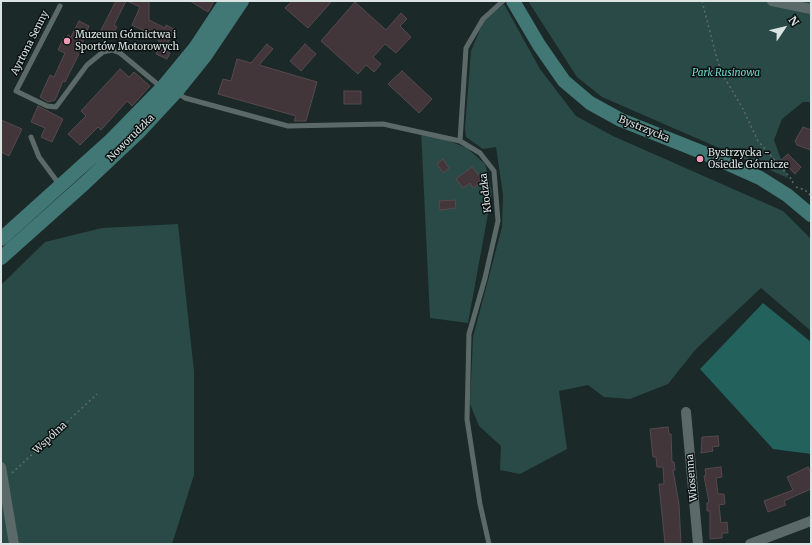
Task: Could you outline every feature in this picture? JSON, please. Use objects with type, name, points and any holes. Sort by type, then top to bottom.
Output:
[{"type":"main road","name":"Noworudzka","points":[[1,239],[111,140],[162,88],[195,48],[226,1]]},
{"type":"main road","name":"Noworudzka","points":[[1,258],[117,153],[176,92],[206,56],[242,1]]},
{"type":"main road","name":"Bystrzycka","points":[[513,1],[539,46],[564,81],[590,103],[621,120],[704,153],[760,178],[808,208]]},
{"type":"street","points":[[772,1],[811,9]]},
{"type":"street","name":"Wiosenna","points":[[686,412],[698,544]]},
{"type":"street","points":[[1,467],[2,482],[14,544]]},
{"type":"street","points":[[750,544],[811,521]]},
{"type":"lane","points":[[460,141],[466,48],[483,19],[503,1]]},
{"type":"lane","name":"Ayrtona Senny","points":[[60,6],[16,91],[47,106],[56,107],[87,65],[103,52],[112,50],[120,53],[162,88]]},
{"type":"lane","name":"Kłodzka","points":[[176,92],[184,98],[288,126],[383,124],[460,141],[480,153],[494,171],[498,221],[485,278],[469,334],[466,418],[480,504],[489,544]]},
{"type":"lane","points":[[31,137],[39,157],[61,186]]},
{"type":"path","points":[[702,1],[717,59],[723,75],[758,141],[793,181],[791,185]]},
{"type":"path","points":[[787,183],[805,190],[811,196]]},
{"type":"path","name":"Wspólna","points":[[2,482],[98,394]]},
{"type":"green space","name":"Park Rusinowa","points":[[528,1],[811,1],[811,102],[803,102],[782,119],[774,140],[788,178],[602,97],[577,77]]},
{"type":"green space","points":[[504,4],[540,69],[576,116],[613,136],[783,211],[811,239],[811,331],[761,288],[696,349],[668,384],[630,399],[604,397],[588,385],[559,391],[567,449],[520,474],[500,470],[501,446],[479,426],[470,404],[473,337],[502,227],[503,195],[496,147],[483,149],[466,137],[465,128],[471,51],[484,20]]},
{"type":"green space","points":[[421,130],[467,148],[485,164],[492,192],[468,323],[430,318]]},
{"type":"green space","points":[[178,224],[194,371],[194,475],[172,544],[1,544],[1,285],[45,242],[102,228]]},
{"type":"shaded area","points":[[763,303],[811,342],[811,454],[773,449],[700,369]]},
{"type":"building","points":[[116,1],[126,1],[114,25],[117,27],[112,36],[101,30]]},
{"type":"building","points":[[127,1],[149,1],[149,20],[165,28],[166,25],[174,29],[167,45],[158,41],[159,38],[132,25],[140,7]]},
{"type":"building","points":[[190,1],[214,1],[208,12]]},
{"type":"building","points":[[292,1],[332,1],[308,28],[285,8]]},
{"type":"building","points":[[355,2],[386,30],[401,13],[407,19],[400,26],[411,37],[396,53],[385,44],[373,57],[381,64],[374,72],[366,65],[358,74],[321,41]]},
{"type":"building","points":[[79,21],[89,26],[83,40],[83,46],[65,82],[63,81],[55,100],[48,102],[40,97],[50,75],[54,77],[65,53],[58,50],[64,37],[66,38],[68,35],[71,37]]},
{"type":"building","points":[[267,44],[273,49],[259,65],[317,82],[306,121],[294,121],[296,116],[218,94],[223,79],[231,81],[237,59],[251,63]]},
{"type":"building","points":[[305,44],[316,54],[301,71],[290,61]]},
{"type":"building","points":[[159,48],[170,53],[167,59],[156,54]]},
{"type":"building","points":[[120,69],[129,77],[134,72],[150,86],[132,106],[127,101],[101,130],[98,127],[80,145],[68,134],[86,116],[81,111]]},
{"type":"building","points":[[402,71],[432,99],[419,113],[388,84]]},
{"type":"building","points":[[344,91],[361,91],[361,104],[344,104]]},
{"type":"building","points":[[38,106],[63,119],[52,142],[41,137],[45,128],[31,122]]},
{"type":"building","points":[[1,120],[22,129],[9,156],[1,152]]},
{"type":"building","points":[[803,127],[811,130],[811,150],[797,145],[795,141]]},
{"type":"building","points":[[788,154],[801,167],[795,174],[781,160]]},
{"type":"building","points":[[443,159],[449,168],[443,173],[437,164]]},
{"type":"building","points":[[472,167],[483,181],[473,188],[470,183],[463,188],[456,179]]},
{"type":"building","points":[[455,200],[456,208],[440,210],[439,201]]},
{"type":"building","points":[[668,427],[669,434],[671,434],[672,462],[674,462],[675,470],[673,470],[679,504],[681,544],[665,544],[659,484],[664,484],[663,467],[657,467],[656,457],[653,457],[650,429]]},
{"type":"building","points":[[718,436],[719,446],[712,447],[713,451],[701,453],[702,437]]},
{"type":"building","points":[[721,467],[722,477],[716,478],[718,494],[724,494],[725,504],[719,505],[721,523],[727,522],[728,533],[722,533],[722,538],[710,539],[710,511],[707,511],[707,503],[709,502],[704,476],[706,475],[705,469]]},
{"type":"building","points":[[808,467],[811,473],[811,489],[784,501],[786,505],[768,512],[764,501],[793,490],[787,477]]},
{"type":"place","name":"Muzeum Górnictwa i Sportów Motorowych","points":[[67,41]]},
{"type":"place","name":"Bystrzycka - Osiedle Górnicze","points":[[700,159]]}]
